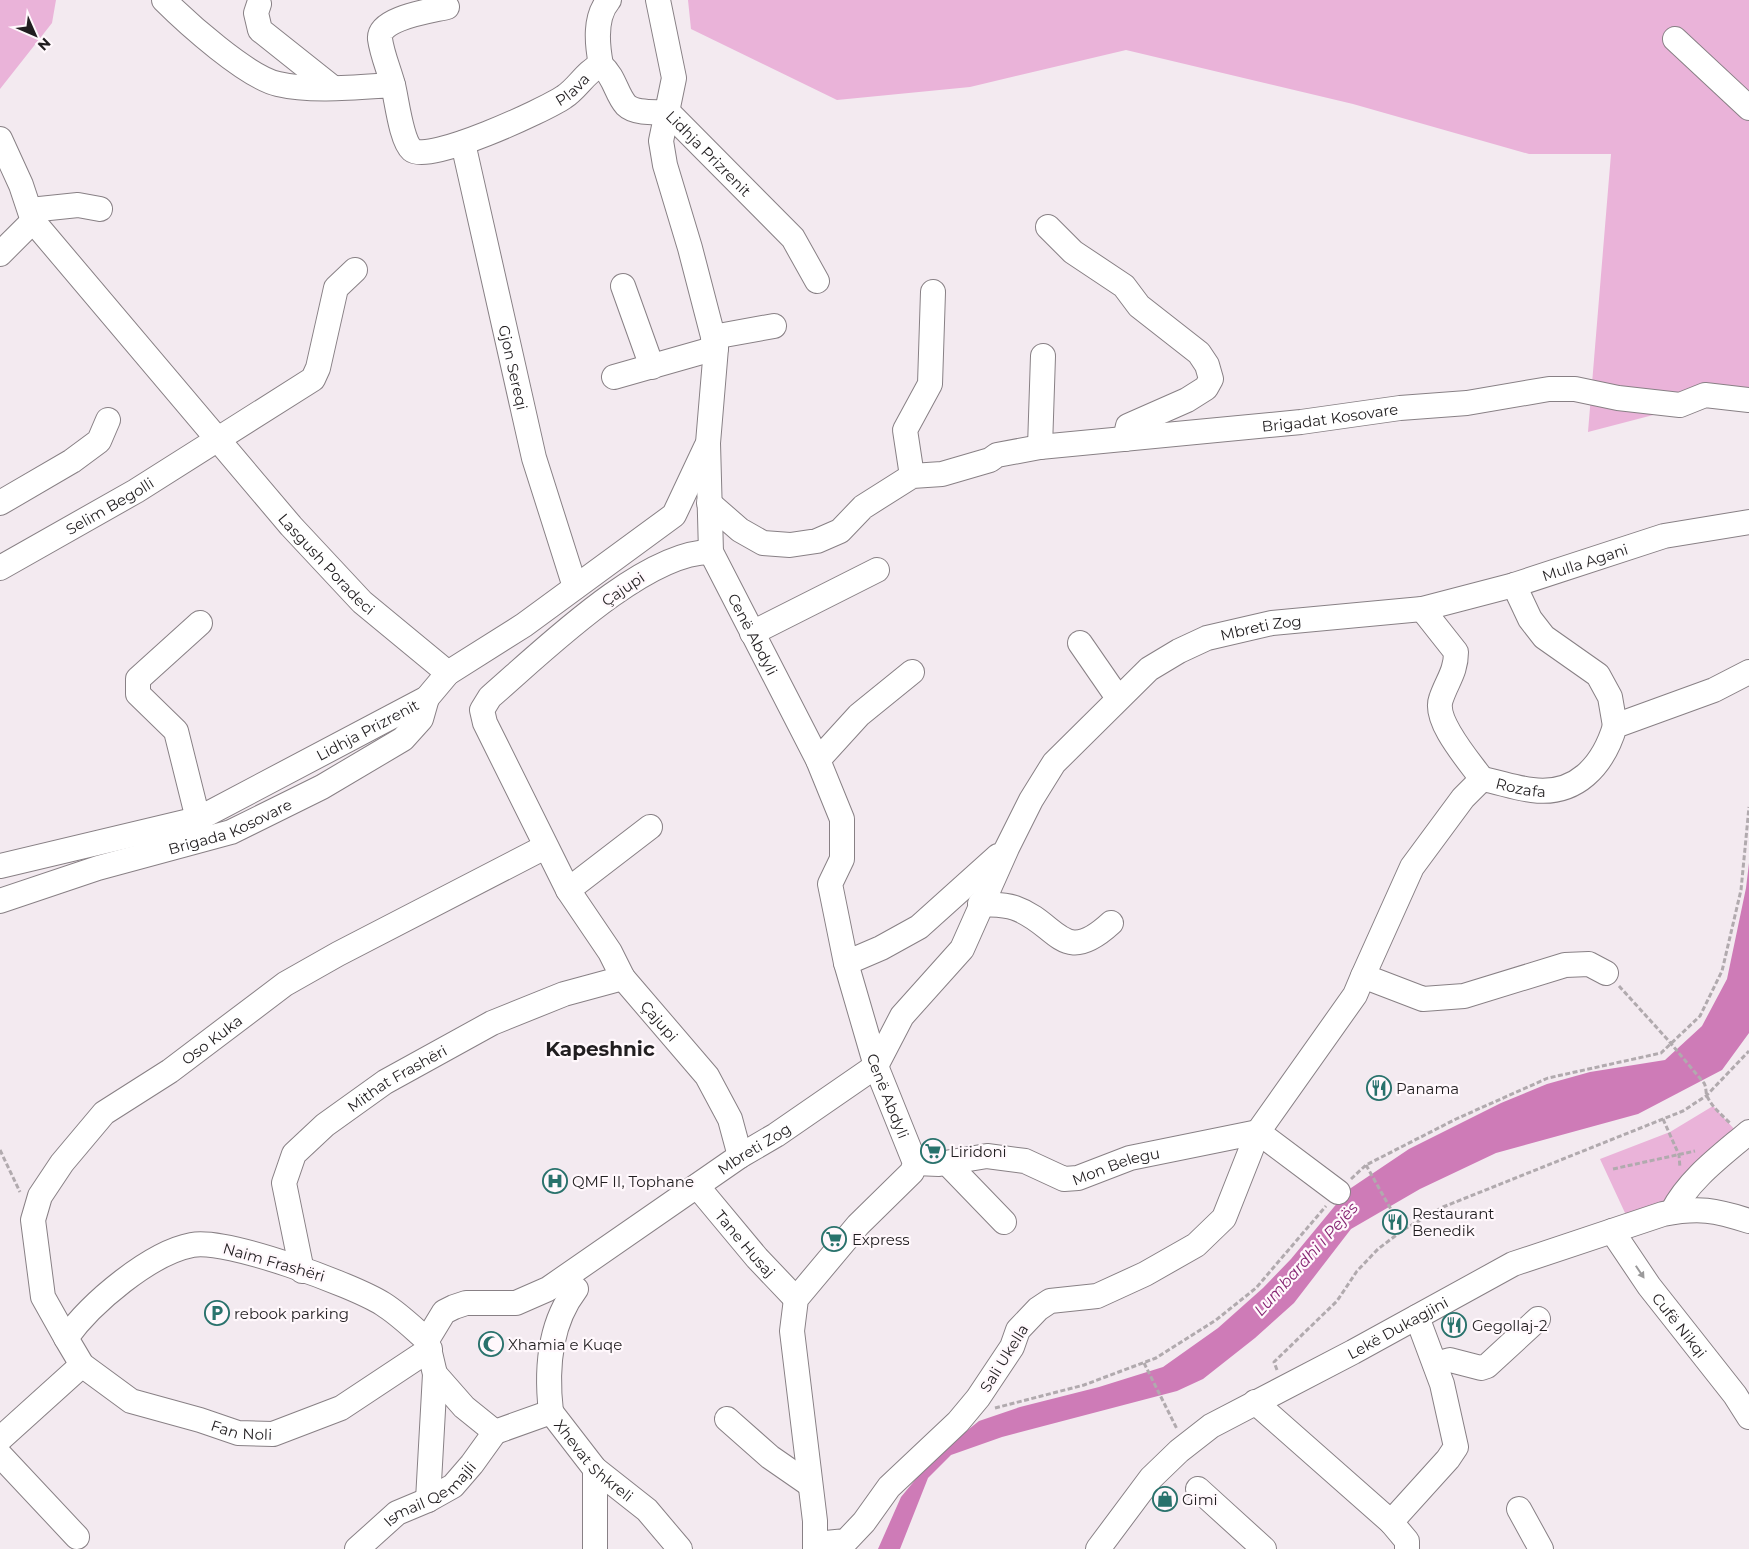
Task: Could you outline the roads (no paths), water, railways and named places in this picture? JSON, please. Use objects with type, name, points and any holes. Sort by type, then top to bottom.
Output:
[{"type":"street","points":[[164,0],[247,69],[277,84],[332,88],[393,85]]},
{"type":"street","points":[[601,65],[596,43],[603,7],[609,0]]},
{"type":"street","points":[[658,0],[674,78],[668,112]]},
{"type":"street","points":[[260,4],[256,13],[260,30],[332,88]]},
{"type":"street","name":"Plava","points":[[447,7],[391,22],[382,29],[380,37],[407,144],[414,152],[424,154],[463,143],[519,120],[564,97],[593,68],[601,65],[607,70],[626,105],[639,111],[668,112]]},
{"type":"street","points":[[1675,39],[1749,108]]},
{"type":"street","name":"Lidhja Prizrenit","points":[[668,112],[793,238],[817,280]]},
{"type":"street","name":"Lidhja Prizrenit","points":[[668,112],[661,141],[665,166],[690,248],[714,342],[708,443],[709,503]]},
{"type":"street","name":"Lasgush Poradeci","points":[[0,139],[32,216],[218,440],[291,526],[362,602],[448,673]]},
{"type":"street","name":"Gjon Sereqi","points":[[463,143],[534,458],[575,587]]},
{"type":"street","points":[[0,254],[32,216],[78,205],[100,209]]},
{"type":"street","points":[[1048,227],[1073,252],[1124,286],[1139,306],[1199,353],[1207,365],[1210,379],[1206,388],[1187,400],[1128,426],[1125,439]]},
{"type":"street","points":[[218,440],[313,379],[318,368],[336,288],[355,270]]},
{"type":"street","points":[[624,286],[652,367]]},
{"type":"street","points":[[912,476],[906,430],[930,384],[932,292]]},
{"type":"street","points":[[614,377],[652,367],[714,342],[774,326]]},
{"type":"street","points":[[1040,447],[1043,356]]},
{"type":"street","name":"Brigadat Kosovare","points":[[709,503],[740,530],[763,543],[790,546],[817,541],[840,531],[863,507],[912,476],[942,474],[990,460],[997,455],[1040,447],[1301,422],[1400,408],[1467,403],[1549,389],[1575,389],[1618,398],[1680,405],[1705,395],[1749,400]]},
{"type":"street","points":[[0,503],[72,461],[99,440],[108,420]]},
{"type":"street","name":"Selim Begolli","points":[[0,568],[136,491],[200,449],[218,440]]},
{"type":"street","name":"Lidhja Prizrenit","points":[[0,866],[198,819],[427,698],[448,673],[495,644],[674,515],[708,443]]},
{"type":"street","name":"Cenë Abdyli","points":[[709,503],[711,552],[818,760],[842,818],[842,859],[830,884],[846,964],[876,1066],[915,1163]]},
{"type":"street","name":"Mulla Agani","points":[[1422,609],[1514,585],[1664,536],[1749,522]]},
{"type":"street","name":"Çajupi","points":[[711,552],[701,552],[676,558],[634,580],[599,604],[490,697],[482,710],[484,723],[568,890],[610,952],[623,978],[707,1076],[730,1119],[740,1156]]},
{"type":"street","points":[[752,633],[877,570]]},
{"type":"street","points":[[1514,585],[1530,619],[1544,637],[1598,675],[1610,697],[1616,726],[1714,690],[1749,672]]},
{"type":"street","points":[[1422,609],[1456,652],[1456,666],[1440,700],[1442,718],[1482,779]]},
{"type":"street","name":"Mbreti Zog","points":[[428,1345],[444,1312],[466,1303],[516,1303],[548,1289],[740,1156],[776,1135],[876,1066],[902,1016],[962,949],[980,904],[1007,848],[1031,800],[1054,763],[1148,669],[1178,651],[1207,638],[1272,623],[1422,609]]},
{"type":"street","points":[[198,819],[176,731],[138,694],[138,678],[200,623]]},
{"type":"street","points":[[1080,643],[1118,698]]},
{"type":"street","points":[[495,644],[514,650],[546,649]]},
{"type":"street","points":[[818,760],[859,715],[912,672]]},
{"type":"street","name":"Brigada Kosovare","points":[[0,901],[98,868],[231,832],[322,787],[403,739],[421,719],[427,698]]},
{"type":"street","name":"Rozafa","points":[[1258,1132],[1355,995],[1412,868],[1463,798],[1482,779],[1530,790],[1549,791],[1575,784],[1584,779],[1602,757],[1616,726]]},
{"type":"street","points":[[568,890],[650,827]]},
{"type":"street","name":"Oso Kuka","points":[[66,1338],[43,1297],[33,1220],[40,1196],[62,1163],[104,1113],[170,1071],[285,984],[338,954],[545,847]]},
{"type":"street","name":"Mbreti Zog","points":[[846,964],[920,927],[1007,848]]},
{"type":"street","points":[[980,904],[1015,908],[1074,943],[1088,942],[1111,923]]},
{"type":"street","points":[[1363,976],[1423,1000],[1464,996],[1566,965],[1589,964],[1606,973]]},
{"type":"street","name":"Mithat Frashëri","points":[[302,1271],[284,1183],[294,1154],[325,1125],[385,1082],[492,1023],[564,994],[623,978]]},
{"type":"street","points":[[1258,1132],[1338,1192]]},
{"type":"street","name":"Mon Belegu","points":[[915,1163],[947,1163],[987,1156],[1025,1161],[1064,1179],[1078,1178],[1130,1158],[1258,1132]]},
{"type":"street","name":"Sali Ukella","points":[[815,1547],[846,1541],[864,1522],[889,1487],[964,1416],[995,1376],[1012,1347],[1018,1330],[1038,1309],[1050,1301],[1097,1296],[1145,1274],[1196,1245],[1224,1218],[1258,1132]]},
{"type":"street","points":[[1677,1203],[1746,1135]]},
{"type":"street","points":[[815,1547],[792,1331],[796,1299],[858,1225],[912,1172],[915,1163]]},
{"type":"street","points":[[947,1163],[1004,1222]]},
{"type":"street","name":"Tane Husaj","points":[[697,1186],[757,1258],[796,1299]]},
{"type":"street","name":"Lekë Dukagjini","points":[[1098,1549],[1151,1478],[1186,1445],[1212,1426],[1513,1264],[1559,1247],[1612,1231],[1677,1203],[1687,1209],[1714,1210],[1749,1221]]},
{"type":"street","name":"Cufë Nikqi","points":[[1612,1231],[1649,1286],[1735,1396],[1749,1417]]},
{"type":"street","name":"Naim Frashëri","points":[[66,1338],[104,1296],[155,1260],[193,1244],[227,1246],[302,1271],[332,1278],[384,1304],[428,1345]]},
{"type":"street","points":[[551,1412],[547,1380],[554,1335],[563,1309],[576,1289]]},
{"type":"street","points":[[1391,1522],[1448,1459],[1456,1447],[1442,1384],[1417,1317]]},
{"type":"street","points":[[1435,1364],[1450,1360],[1481,1368],[1487,1366],[1538,1319]]},
{"type":"street","points":[[0,1439],[82,1365],[66,1338]]},
{"type":"street","points":[[428,1345],[435,1374],[428,1500]]},
{"type":"street","name":"Fan Noli","points":[[82,1365],[131,1402],[200,1420],[238,1433],[273,1434],[341,1408],[428,1345]]},
{"type":"street","points":[[435,1374],[464,1407],[495,1432]]},
{"type":"street","points":[[1255,1402],[1391,1522],[1407,1541],[1407,1549]]},
{"type":"street","name":"Xhevat Shkreli","points":[[495,1432],[551,1412],[595,1469],[646,1510],[680,1549]]},
{"type":"street","points":[[727,1419],[770,1457],[809,1484]]},
{"type":"street","name":"Ismail Qemajli","points":[[357,1549],[397,1513],[428,1500],[453,1486],[495,1432]]},
{"type":"street","points":[[0,1455],[77,1538]]},
{"type":"street","points":[[595,1469],[595,1549]]},
{"type":"street","points":[[1198,1488],[1264,1549]]},
{"type":"street","points":[[1518,1509],[1541,1549]]},
{"type":"water","name":"Lumbardhi i Pejës","points":[[1749,863],[1749,1033],[1722,1070],[1638,1114],[1496,1153],[1420,1189],[1351,1229],[1294,1303],[1255,1338],[1203,1379],[1177,1391],[1002,1437],[951,1455],[928,1478],[900,1549],[878,1549],[901,1497],[934,1457],[979,1421],[1020,1407],[1099,1387],[1163,1367],[1218,1328],[1263,1288],[1291,1259],[1348,1190],[1409,1149],[1501,1103],[1547,1084],[1590,1072],[1665,1060],[1702,1026],[1727,979],[1746,888]]},
{"type":"place","name":"Panama","points":[[1379,1088]]},
{"type":"place","name":"Liridoni","points":[[933,1151]]},
{"type":"place","name":"QMF II, Tophane","points":[[555,1181]]},
{"type":"place","name":"Restaurant Benedik","points":[[1395,1222]]},
{"type":"place","name":"Express","points":[[834,1239]]},
{"type":"place","name":"rebook parking","points":[[217,1313]]},
{"type":"place","name":"Gegollaj-2","points":[[1454,1325]]},
{"type":"place","name":"Xhamia e Kuqe","points":[[491,1344]]},
{"type":"place","name":"Gimi","points":[[1165,1499]]},
{"type":"district","name":"Kapeshnic","points":[[600,1049]]}]
